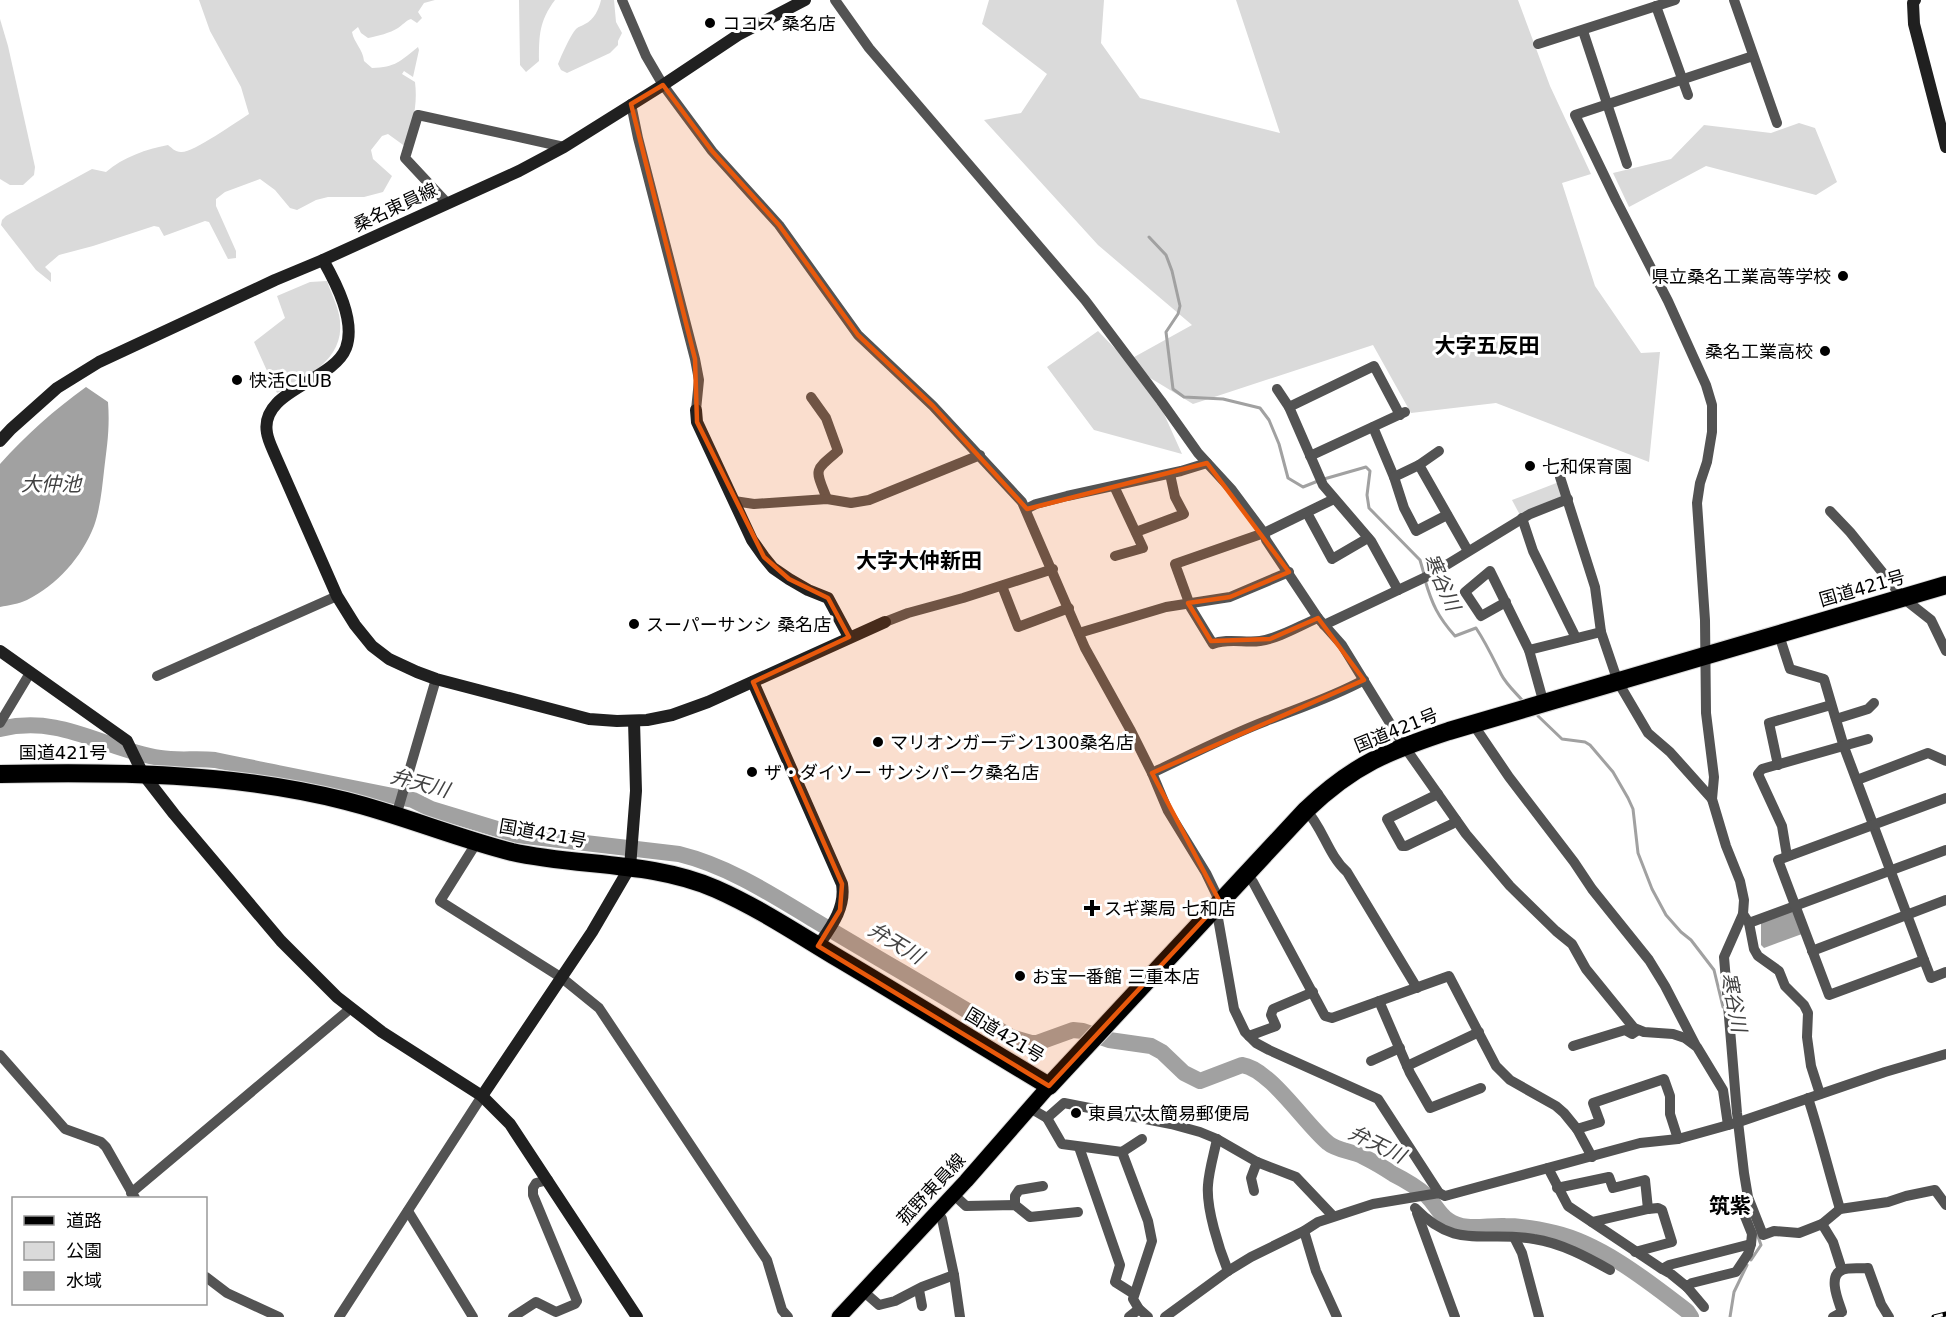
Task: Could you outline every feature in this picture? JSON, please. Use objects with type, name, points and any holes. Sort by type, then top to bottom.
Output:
[{"type":"highway","name":"国道421号","points":[[0,774],[140,768],[245,781],[397,811],[477,842],[514,852],[568,861],[630,863],[692,880],[821,941],[1049,1086],[1306,810],[1325,791],[1369,761],[1404,746],[1473,724],[1946,585]]},
{"type":"main road","name":"菰野東員線","points":[[839,1317],[1049,1086]]},
{"type":"street","points":[[622,0],[646,56],[663,85],[712,151],[779,225],[858,335],[933,406],[1017,494],[1053,569],[1085,648],[1152,773],[1168,811],[1206,873],[1218,904],[1234,1009],[1240,1025],[1256,1043],[1269,1050],[1378,1099],[1436,1194]]},
{"type":"street","name":"桑名東員線","points":[[0,441],[57,388],[99,362],[519,171],[564,147],[738,35],[806,0]]},
{"type":"street","points":[[835,0],[868,48],[1084,300],[1207,463],[1232,490],[1264,533],[1266,540],[1321,622],[1342,645],[1404,746],[1456,820],[1503,879],[1572,944],[1591,975],[1634,1028],[1673,1034],[1685,1038],[1697,1047]]},
{"type":"street","points":[[1538,45],[1675,0]]},
{"type":"street","points":[[1734,0],[1777,123]]},
{"type":"street","points":[[1915,0],[1913,3],[1914,24],[1946,147]]},
{"type":"street","points":[[1656,6],[1688,95]]},
{"type":"street","points":[[1583,31],[1627,164]]},
{"type":"street","points":[[1753,56],[1575,116],[1668,301],[1706,385],[1712,405],[1712,432],[1697,503],[1705,620],[1706,713],[1714,777],[1712,799],[1726,846],[1740,881],[1754,949],[1758,956],[1779,971],[1785,986],[1804,1005],[1808,1013],[1807,1037],[1820,1094]]},
{"type":"street","points":[[632,104],[638,138],[695,359],[699,380],[697,422],[752,540],[764,557],[773,568],[789,579],[828,598],[849,637]]},
{"type":"street","points":[[447,203],[405,158],[418,115],[564,147]]},
{"type":"street","points":[[323,260],[342,299],[347,328],[345,349],[338,360],[322,374],[282,398],[275,405],[266,431],[338,596],[355,625],[372,646],[389,659],[417,672],[589,719],[633,721],[672,715],[689,710],[849,637],[908,613],[1053,569]]},
{"type":"street","points":[[1289,407],[1374,366],[1403,413],[1310,456]]},
{"type":"street","points":[[1277,389],[1289,407],[1321,481],[1368,538],[1398,590]]},
{"type":"street","points":[[811,397],[826,418],[838,451],[818,468],[817,474],[827,499]]},
{"type":"street","points":[[1373,427],[1404,508],[1416,531],[1447,515]]},
{"type":"street","points":[[1394,477],[1419,465],[1439,451]]},
{"type":"street","points":[[734,501],[754,504],[827,499],[851,503],[869,500],[980,454]]},
{"type":"street","points":[[1026,509],[1036,504],[1170,474],[1207,463]]},
{"type":"street","points":[[1419,465],[1468,552]]},
{"type":"street","points":[[1136,532],[1184,514],[1175,497],[1170,474]]},
{"type":"street","points":[[1560,477],[1595,587],[1600,632],[1618,682],[1648,733],[1670,752],[1712,799]]},
{"type":"street","points":[[1114,486],[1143,548],[1115,555]]},
{"type":"street","points":[[1335,499],[1264,533],[1175,564],[1197,618],[1213,645],[1219,641],[1270,639],[1321,622],[1426,577],[1522,518],[1568,499]]},
{"type":"street","points":[[1830,512],[1850,532],[1903,598],[1931,620],[1946,651]]},
{"type":"street","points":[[1307,513],[1332,559],[1368,538]]},
{"type":"street","points":[[1522,518],[1533,551],[1576,638]]},
{"type":"street","points":[[1079,633],[1166,607],[1230,597],[1288,572]]},
{"type":"street","points":[[1002,586],[1018,627],[1069,608]]},
{"type":"street","points":[[157,676],[338,596]]},
{"type":"street","points":[[1506,602],[1529,650],[1544,704]]},
{"type":"street","points":[[1529,650],[1600,632]]},
{"type":"street","points":[[1779,634],[1790,669],[1824,678],[1844,747],[1931,978],[1946,972]]},
{"type":"street","points":[[0,651],[126,741],[140,768],[216,864],[281,941],[314,975],[382,1032],[483,1096],[510,1124],[637,1317]]},
{"type":"street","points":[[0,723],[30,673]]},
{"type":"street","points":[[397,811],[436,679]]},
{"type":"street","points":[[1152,773],[1217,741],[1349,689],[1364,680]]},
{"type":"street","points":[[753,682],[841,877],[843,901],[836,918],[821,941]]},
{"type":"street","points":[[1836,719],[1868,709],[1874,703]]},
{"type":"street","points":[[1778,765],[1769,723],[1831,705]]},
{"type":"street","points":[[339,1317],[592,932],[630,863],[636,792],[633,721]]},
{"type":"street","points":[[1473,724],[1509,777],[1592,889],[1649,960],[1665,986],[1723,1090],[1748,1197],[1763,1235],[1774,1230],[1799,1233],[1822,1224],[1840,1209],[1888,1202],[1935,1190],[1946,1205]]},
{"type":"street","points":[[1787,856],[1782,826],[1758,774],[1762,769],[1868,739]]},
{"type":"street","points":[[1857,780],[1928,753],[1946,761]]},
{"type":"street","points":[[1438,794],[1387,819],[1402,846],[1452,824],[1456,820]]},
{"type":"street","points":[[1924,960],[1829,995],[1778,860],[1946,798]]},
{"type":"street","points":[[1306,810],[1315,819],[1338,864],[1347,872],[1417,988]]},
{"type":"street","points":[[477,842],[440,901],[562,978],[599,1008],[767,1260],[782,1310],[788,1317]]},
{"type":"street","points":[[1732,1124],[1724,957],[1746,919],[1796,906],[1946,850]]},
{"type":"street","points":[[1246,874],[1253,882],[1325,1016],[1332,1018],[1449,976],[1500,1072],[1556,1106],[1576,1129],[1592,1157]]},
{"type":"street","points":[[1812,951],[1946,900]]},
{"type":"street","points":[[1249,1036],[1276,1026],[1271,1015],[1273,1009],[1313,992]]},
{"type":"street","points":[[1379,1001],[1407,1066],[1430,1108],[1481,1088]]},
{"type":"street","points":[[0,1055],[65,1129],[101,1142],[106,1147],[133,1196],[351,1008]]},
{"type":"street","points":[[1573,1046],[1625,1030],[1632,1034],[1638,1030]]},
{"type":"street","points":[[1407,1066],[1479,1032]]},
{"type":"street","points":[[1371,1061],[1400,1048]]},
{"type":"street","points":[[1165,1317],[1251,1257],[1333,1216],[1373,1204],[1414,1201],[1436,1194],[1445,1196],[1640,1143],[1678,1140],[1946,1054]]},
{"type":"street","points":[[1576,1129],[1600,1122],[1593,1103],[1664,1079],[1670,1096],[1670,1114],[1678,1140]]},
{"type":"street","points":[[1808,1098],[1826,1153],[1828,1169],[1840,1209]]},
{"type":"street","points":[[1047,1118],[1064,1103],[1200,1132],[1257,1162],[1296,1177],[1333,1216]]},
{"type":"street","points":[[1030,1108],[1047,1118],[1062,1144],[1122,1152],[1142,1139]]},
{"type":"street","points":[[1216,1139],[1208,1197],[1217,1244],[1228,1271]]},
{"type":"street","points":[[1079,1147],[1120,1266],[1115,1282],[1134,1294]]},
{"type":"street","points":[[1122,1152],[1148,1221],[1152,1241],[1133,1299],[1144,1313],[1129,1317]]},
{"type":"street","points":[[1254,1191],[1251,1178],[1257,1162]]},
{"type":"street","points":[[1548,1168],[1568,1206],[1671,1274],[1687,1287],[1704,1307]]},
{"type":"street","points":[[1557,1188],[1609,1177],[1613,1188],[1645,1180],[1648,1209]]},
{"type":"street","points":[[513,1317],[536,1302],[556,1312],[577,1301],[533,1195],[536,1183],[548,1180]]},
{"type":"street","points":[[1015,1205],[1015,1196],[1019,1190],[1043,1186]]},
{"type":"street","points":[[953,1194],[966,1206],[1015,1205],[1030,1217],[1077,1212]]},
{"type":"street","points":[[1414,1201],[1433,1225],[1452,1234],[1469,1238],[1534,1239],[1557,1245],[1610,1270]]},
{"type":"street","points":[[1414,1201],[1455,1317]]},
{"type":"street","points":[[1687,1287],[1692,1283],[1736,1272],[1748,1254],[1752,1234],[1740,1204],[1738,1201],[1725,1203]]},
{"type":"street","points":[[1592,1222],[1648,1209],[1662,1210],[1672,1242],[1635,1252]]},
{"type":"street","points":[[408,1211],[473,1317]]},
{"type":"street","points":[[937,1211],[942,1219],[960,1317]]},
{"type":"street","points":[[1822,1224],[1833,1242],[1842,1270]]},
{"type":"street","points":[[1304,1231],[1316,1271],[1337,1317]]},
{"type":"street","points":[[1514,1237],[1522,1253],[1539,1317]]},
{"type":"street","points":[[1662,1269],[1669,1265],[1751,1244]]},
{"type":"street","points":[[1833,1317],[1842,1312],[1834,1281],[1838,1274],[1842,1270],[1868,1268],[1881,1304],[1889,1317]]},
{"type":"street","points":[[862,1292],[879,1305],[896,1301],[954,1275]]},
{"type":"street","points":[[207,1277],[227,1293],[279,1317]]},
{"type":"street","points":[[918,1290],[922,1306]]},
{"type":"highlighted area","points":[[663,85],[712,151],[779,225],[858,335],[933,406],[1027,509],[1207,463],[1289,572],[1230,597],[1188,603],[1211,641],[1270,639],[1318,618],[1364,680],[1152,773],[1220,902],[1049,1086],[818,946],[840,910],[842,884],[753,682],[849,637],[828,598],[789,579],[764,557],[697,422],[695,359],[631,104]]},
{"type":"green space","points":[[199,0],[435,0],[424,3],[418,12],[422,18],[417,23],[411,19],[398,28],[368,38],[361,33],[358,27],[352,32],[364,61],[372,68],[392,65],[418,47],[419,50],[413,77],[404,71],[402,74],[415,82],[416,91],[414,115],[406,147],[388,134],[382,136],[371,150],[373,159],[392,176],[383,192],[364,197],[328,197],[316,200],[297,210],[290,208],[275,190],[260,179],[225,192],[216,199],[216,206],[236,251],[236,258],[228,259],[209,222],[205,221],[164,236],[159,227],[154,226],[59,255],[45,267],[51,273],[51,282],[36,270],[1,225],[6,216],[92,169],[106,172],[136,154],[168,145],[177,151],[187,151],[204,143],[249,114],[241,87],[210,31]]},
{"type":"green space","points":[[519,0],[555,0],[541,29],[539,61],[526,72],[520,65]]},
{"type":"green space","points":[[601,0],[614,0],[616,22],[622,33],[618,45],[610,53],[567,73],[561,70],[558,64],[571,36],[577,28],[593,17]]},
{"type":"green space","points":[[989,0],[1104,0],[1101,43],[1140,98],[1280,133],[1236,0],[1518,0],[1550,86],[1591,174],[1562,183],[1595,286],[1641,353],[1660,352],[1649,462],[1496,403],[1411,413],[1373,345],[1193,404],[1147,376],[1182,454],[1094,430],[1047,367],[1098,331],[1127,361],[1192,325],[1098,245],[984,120],[1021,113],[1047,74],[982,24]]},
{"type":"green space","points":[[0,19],[35,167],[34,175],[23,185],[10,185],[0,179]]},
{"type":"green space","points":[[1799,123],[1815,128],[1837,182],[1816,195],[1706,166],[1629,207],[1613,173],[1671,159],[1704,125],[1771,133]]},
{"type":"green space","points":[[327,281],[340,321],[340,335],[336,346],[321,366],[277,393],[254,342],[285,318],[277,296],[310,282]]},
{"type":"green space","points":[[1559,482],[1565,498],[1521,517],[1512,500]]},
{"type":"water","name":"大仲池","points":[[86,387],[108,402],[107,445],[98,513],[94,526],[83,549],[58,578],[27,600],[0,607],[0,464],[41,423]]},
{"type":"water","points":[[1791,911],[1794,913],[1802,934],[1764,948],[1761,945],[1761,923]]},
{"type":"waterway","name":"寒谷川","points":[[1149,237],[1166,255],[1180,306],[1178,314],[1166,332],[1173,389],[1184,397],[1223,399],[1260,408],[1269,420],[1279,444],[1288,478],[1303,487],[1318,481]]},
{"type":"waterway","name":"寒谷川","points":[[1324,479],[1366,467],[1370,471],[1367,495],[1369,508],[1420,560],[1424,574]]},
{"type":"waterway","name":"寒谷川","points":[[1425,580],[1436,610],[1444,623],[1455,636],[1476,628],[1503,678],[1522,700]]},
{"type":"waterway","name":"寒谷川","points":[[1538,716],[1562,739],[1585,742],[1590,745],[1613,772],[1633,809],[1638,853],[1652,889],[1666,915],[1691,940],[1714,970],[1723,1007]]},
{"type":"waterway","name":"弁天川","points":[[0,729],[22,726],[63,729],[139,754],[160,758],[215,760],[413,800],[431,809],[517,835],[679,854],[697,859],[732,873],[765,891],[1011,1037],[1037,1043],[1073,1030],[1109,1040],[1151,1046],[1162,1052],[1184,1073],[1200,1081],[1242,1065],[1253,1069],[1275,1086],[1328,1143],[1362,1156],[1411,1184],[1427,1196],[1442,1215],[1455,1224],[1468,1227],[1530,1228],[1573,1238],[1624,1265],[1687,1311],[1691,1317]]},
{"type":"waterway","name":"寒谷川","points":[[1751,1260],[1761,1245],[1756,1231]]},
{"type":"waterway","name":"寒谷川","points":[[1730,1317],[1734,1292],[1747,1265]]},
{"type":"railway","points":[[1934,1317],[1946,1314]]},
{"type":"place","name":"ココス 桑名店","points":[[710,23]]},
{"type":"place","name":"県立桑名工業高等学校","points":[[1843,276]]},
{"type":"place","name":"桑名工業高校","points":[[1825,351]]},
{"type":"place","name":"快活CLUB","points":[[237,380]]},
{"type":"place","name":"七和保育園","points":[[1530,466]]},
{"type":"place","name":"スーパーサンシ 桑名店","points":[[634,624]]},
{"type":"place","name":"マリオンガーデン1300桑名店","points":[[878,742]]},
{"type":"place","name":"ザ・ダイソー サンシパーク桑名店","points":[[752,772]]},
{"type":"place","name":"スギ薬局 七和店","points":[[1092,908]]},
{"type":"place","name":"お宝一番館 三重本店","points":[[1020,976]]},
{"type":"place","name":"東員穴太簡易郵便局","points":[[1076,1113]]},
{"type":"district","name":"大字五反田","points":[[1487,346]]},
{"type":"district","name":"大字大仲新田","points":[[919,561]]},
{"type":"district","name":"筑紫","points":[[1730,1206]]}]
